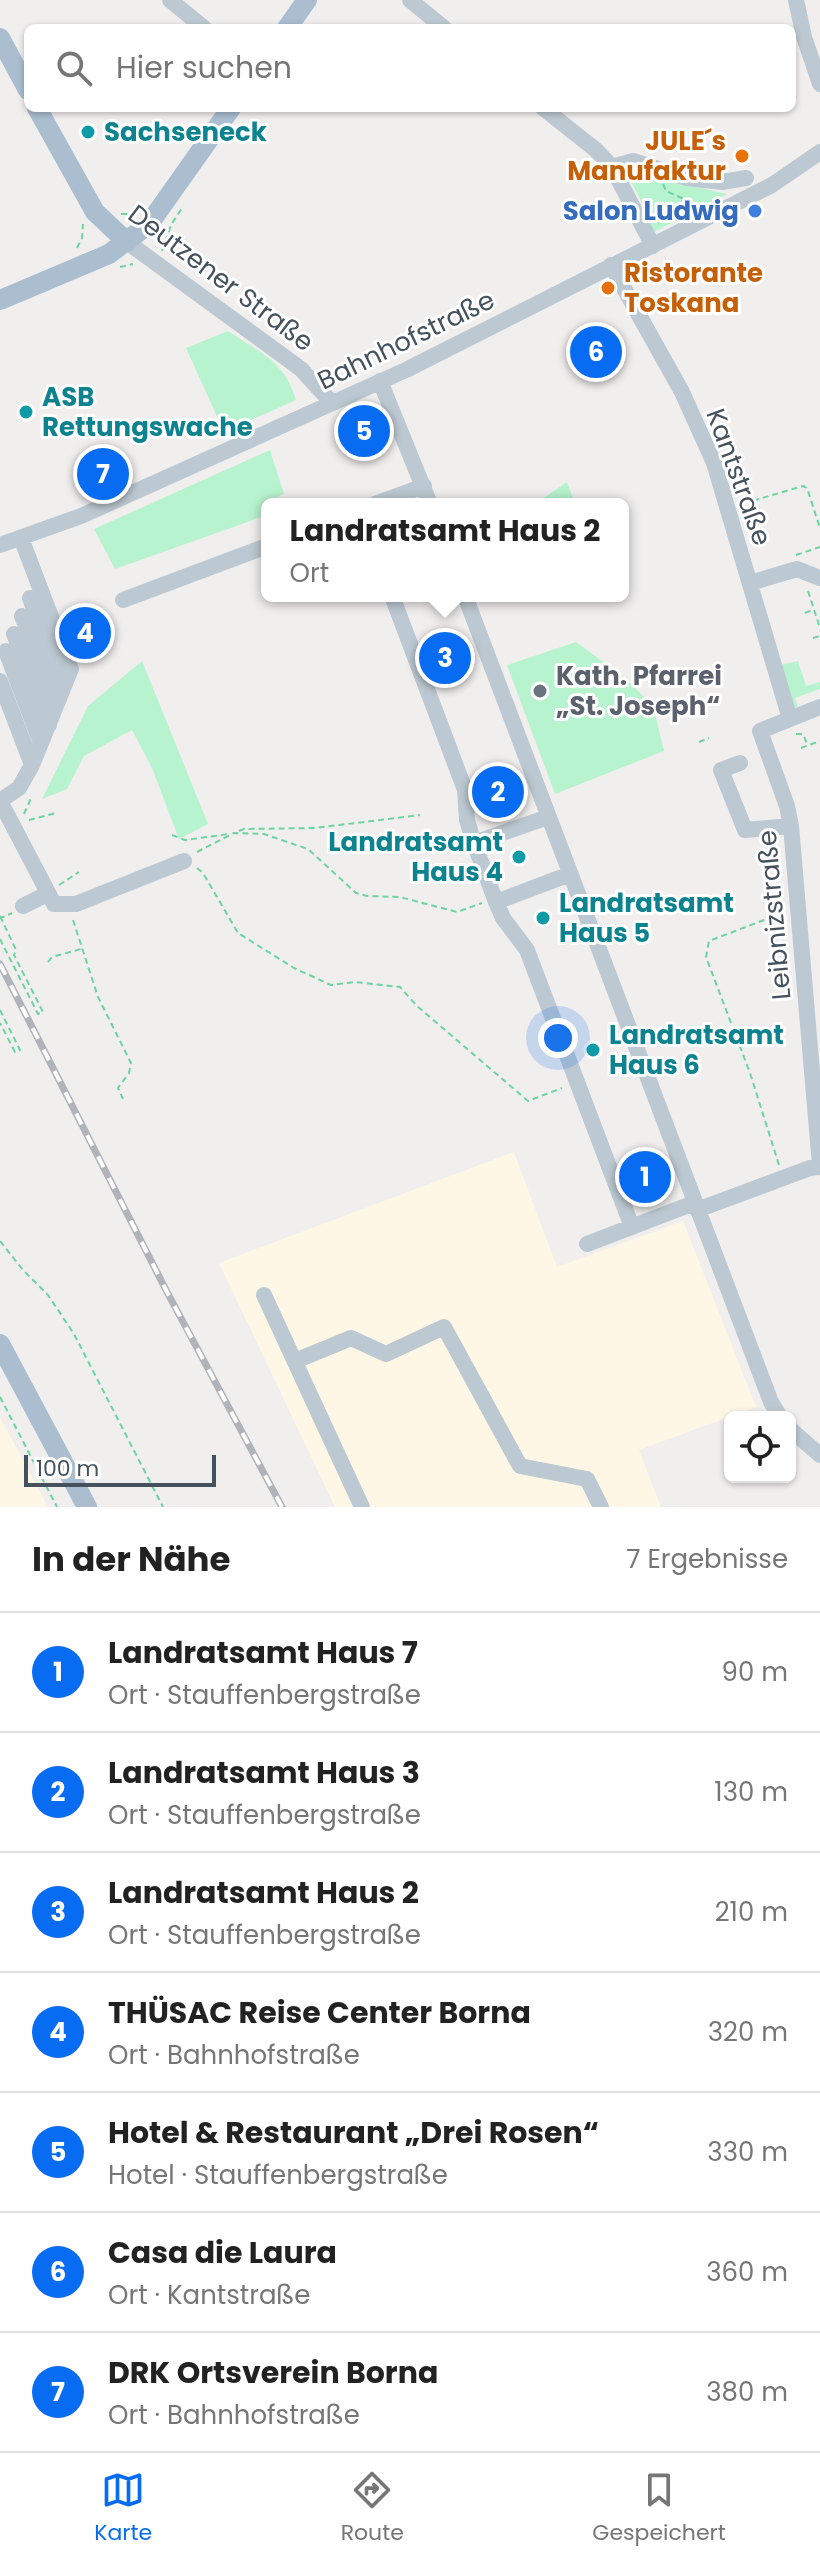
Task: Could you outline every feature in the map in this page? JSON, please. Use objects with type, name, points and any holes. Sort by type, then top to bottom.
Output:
[{"type":"main road","points":[[290,24],[307,0]]},
{"type":"main road","points":[[0,38],[24,83]]},
{"type":"main road","name":"Deutzener Straße","points":[[39,112],[95,212],[127,242]]},
{"type":"main road","points":[[0,300],[109,254],[127,242],[153,219],[228,112]]},
{"type":"main road","points":[[0,1344],[87,1507]]},
{"type":"street","points":[[170,0],[199,24]]},
{"type":"street","points":[[410,0],[439,24]]},
{"type":"street","points":[[796,0],[804,37],[820,84]]},
{"type":"street","points":[[548,112],[596,150],[612,167],[653,246]]},
{"type":"street","name":"Bahnhofstraße","points":[[0,545],[81,516],[380,381],[772,185],[820,152]]},
{"type":"street","points":[[612,167],[633,161],[687,178],[722,182],[746,178]]},
{"type":"street","name":"Deutzener Straße","points":[[127,242],[301,369],[332,403]]},
{"type":"street","name":"Kantstraße","points":[[611,265],[682,392],[714,463],[793,726]]},
{"type":"street","points":[[380,381],[428,498]]},
{"type":"street","points":[[391,498],[424,486]]},
{"type":"street","points":[[21,538],[71,669],[32,765],[19,788],[0,801],[51,890],[54,904],[76,904],[184,861]]},
{"type":"street","points":[[123,600],[261,548]]},
{"type":"street","points":[[750,583],[797,569],[820,578]]},
{"type":"street","points":[[37,580],[3,658],[41,743]]},
{"type":"street","points":[[30,598],[63,687]]},
{"type":"street","points":[[394,602],[465,790],[467,820],[495,900],[503,918],[527,950],[632,1227]]},
{"type":"street","points":[[467,602],[695,1207],[776,1411]]},
{"type":"street","points":[[22,616],[56,706]]},
{"type":"street","points":[[14,634],[49,725]]},
{"type":"street","points":[[0,681],[32,765]]},
{"type":"street","name":"Leibnizstraße","points":[[587,1244],[820,1166],[791,826],[760,731],[793,726],[820,707]]},
{"type":"street","points":[[740,763],[721,770],[745,830],[791,826]]},
{"type":"street","points":[[474,843],[548,817]]},
{"type":"street","points":[[495,900],[570,874]]},
{"type":"street","points":[[23,906],[51,890]]},
{"type":"street","points":[[264,1295],[362,1507]]},
{"type":"street","points":[[295,1361],[351,1338],[386,1354],[444,1327],[520,1466],[587,1479],[601,1507]]},
{"type":"street","points":[[796,1434],[820,1455]]},
{"type":"path","points":[[665,171],[663,187],[684,199],[695,224]]},
{"type":"path","points":[[114,213],[136,214]]},
{"type":"path","points":[[76,250],[82,238],[83,219]]},
{"type":"path","points":[[714,463],[737,456],[752,501],[803,486],[807,488],[820,528]]},
{"type":"path","points":[[820,547],[796,553],[803,588],[807,587],[820,628]]},
{"type":"path","points":[[805,613],[814,610]]},
{"type":"path","points":[[813,638],[820,636]]},
{"type":"path","points":[[793,726],[803,734],[808,746]]},
{"type":"path","points":[[699,742],[709,738]]},
{"type":"path","points":[[801,748],[820,741]]},
{"type":"path","points":[[35,787],[20,824],[56,813]]},
{"type":"path","points":[[420,815],[315,828],[244,829],[184,861],[203,873],[238,933],[294,968],[331,985],[355,982],[400,987],[417,1006],[528,1101],[577,1082]]},
{"type":"path","points":[[172,835],[185,840],[234,833],[264,834],[308,849],[356,893],[367,896],[400,897],[457,912],[495,900]]},
{"type":"path","points":[[51,890],[79,872]]},
{"type":"path","points":[[65,905],[73,920],[98,997],[131,1063],[129,1073],[118,1088],[123,1099]]},
{"type":"path","points":[[783,1178],[750,1073],[706,957],[706,947],[709,941],[764,920],[799,917]]},
{"type":"path","points":[[0,939],[38,1014],[43,1012],[14,955],[16,950],[1,918]]},
{"type":"path","points":[[48,962],[52,957],[83,949]]},
{"type":"path","points":[[0,1010],[20,1050],[15,1052],[0,1023]]},
{"type":"path","points":[[0,1241],[48,1295],[74,1334],[163,1507]]},
{"type":"path","points":[[0,1397],[57,1507]]},
{"type":"shaded area","points":[[514,1152],[557,1267],[683,1221],[756,1407],[745,1411],[724,1411],[724,1419],[639,1450],[661,1507],[335,1507],[219,1263]]},
{"type":"shaded area","points":[[0,1417],[48,1507],[0,1507]]},
{"type":"green space","points":[[643,169],[684,184],[727,194],[654,232],[648,227],[651,221],[632,183],[625,181],[623,176]]},
{"type":"green space","points":[[228,331],[278,366],[296,400],[224,432],[186,348]]},
{"type":"green space","points":[[270,450],[284,494],[275,498],[261,498],[261,517],[115,569],[94,529]]},
{"type":"green space","points":[[567,482],[573,498],[544,498]]},
{"type":"green space","points":[[576,642],[624,677],[653,706],[664,751],[555,794],[507,665]]},
{"type":"green space","points":[[142,661],[208,824],[179,839],[152,768],[132,730],[84,756],[67,789],[42,799],[88,706]]},
{"type":"green space","points":[[798,661],[806,686],[820,682],[820,689],[795,698],[798,708],[794,707],[780,665]]},
{"type":"railway","points":[[0,964],[166,1290],[282,1507]]},
{"type":"place","name":"Sachseneck","points":[[88,132]]},
{"type":"place","name":"JULE´s Manufaktur","points":[[742,156]]},
{"type":"place","name":"Salon Ludwig","points":[[755,211]]},
{"type":"place","name":"Ristorante Toskana","points":[[608,288]]},
{"type":"place","name":"Casa die Laura","points":[[596,352]]},
{"type":"place","name":"ASB Rettungswache","points":[[26,412]]},
{"type":"place","name":"Hotel & Restaurant „Drei Rosen“","points":[[364,431]]},
{"type":"place","name":"DRK Ortsverein Borna","points":[[103,474]]},
{"type":"place","name":"THÜSAC Reise Center Borna","points":[[85,633]]},
{"type":"place","name":"Landratsamt Haus 2","points":[[445,658]]},
{"type":"place","name":"Kath. Pfarrei „St. Joseph“","points":[[540,691]]},
{"type":"place","name":"Landratsamt Haus 3","points":[[498,792]]},
{"type":"place","name":"Landratsamt Haus 4","points":[[519,857]]},
{"type":"place","name":"Landratsamt Haus 5","points":[[543,918]]},
{"type":"place","name":"Landratsamt Haus 6","points":[[593,1050]]},
{"type":"place","name":"Landratsamt Haus 7","points":[[645,1177]]}]
